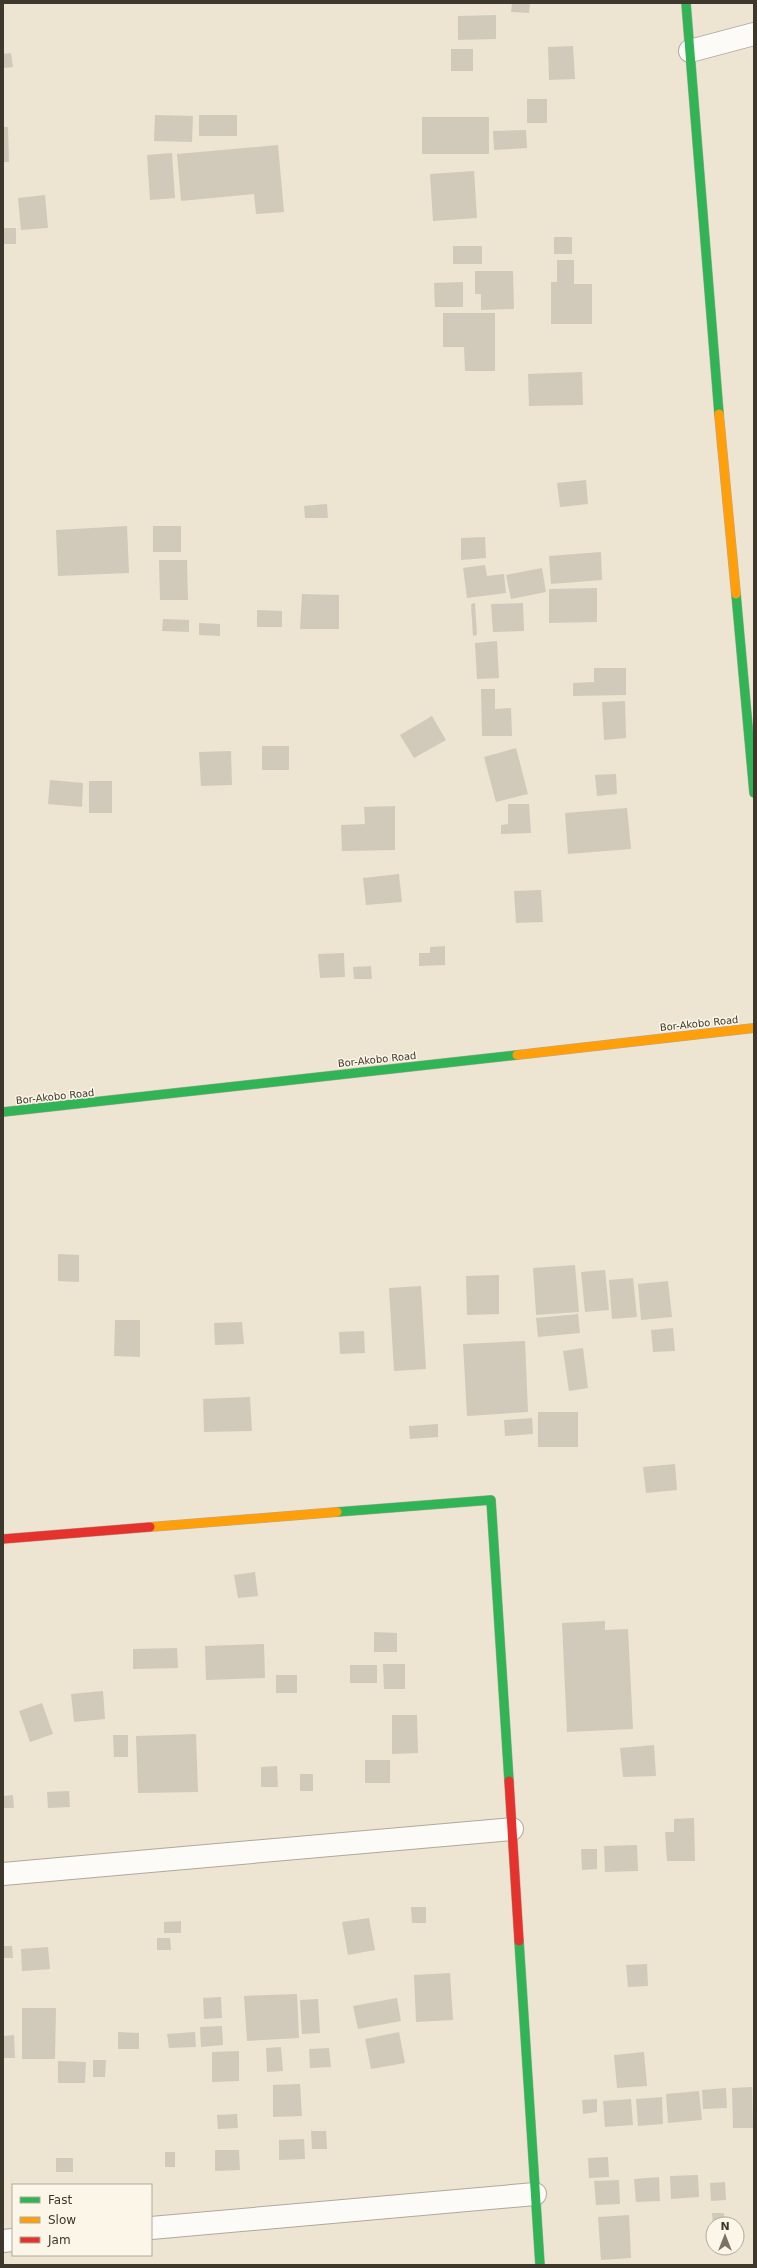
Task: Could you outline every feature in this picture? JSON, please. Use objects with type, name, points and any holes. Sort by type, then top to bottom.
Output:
[{"type":"street","points":[[686,3],[715,373],[754,793]]},
{"type":"street","points":[[690,51],[754,34]]},
{"type":"street","name":"Bor-Akobo Road","points":[[3,1112],[754,1028]]},
{"type":"street","points":[[3,1539],[491,1500],[540,2265]]},
{"type":"street","points":[[3,1874],[512,1829]]},
{"type":"street","points":[[152,2228],[535,2194]]},
{"type":"building","points":[[512,3],[530,3],[529,13],[511,12]]},
{"type":"building","points":[[496,15],[496,39],[458,40],[458,16]]},
{"type":"building","points":[[573,46],[575,79],[549,80],[548,47]]},
{"type":"building","points":[[451,49],[473,49],[473,71],[451,71]]},
{"type":"building","points":[[11,53],[13,67],[3,68],[3,54]]},
{"type":"building","points":[[527,99],[547,99],[547,123],[527,123]]},
{"type":"building","points":[[155,115],[193,116],[192,142],[154,141]]},
{"type":"building","points":[[199,115],[237,115],[237,136],[199,136]]},
{"type":"building","points":[[422,117],[489,117],[489,154],[422,154]]},
{"type":"building","points":[[3,127],[8,127],[9,162],[3,162]]},
{"type":"building","points":[[526,130],[527,148],[494,150],[493,131]]},
{"type":"building","points":[[278,145],[284,212],[256,214],[254,194],[181,201],[177,154]]},
{"type":"building","points":[[172,153],[175,198],[150,200],[147,155]]},
{"type":"building","points":[[474,171],[477,218],[433,221],[430,174]]},
{"type":"building","points":[[45,195],[48,228],[21,230],[18,198]]},
{"type":"building","points":[[3,228],[16,228],[16,244],[3,244]]},
{"type":"building","points":[[554,237],[572,237],[572,254],[554,254]]},
{"type":"building","points":[[453,246],[482,246],[482,264],[453,264]]},
{"type":"building","points":[[557,260],[574,260],[574,284],[592,284],[592,324],[551,324],[551,282],[557,282]]},
{"type":"building","points":[[475,271],[513,271],[514,309],[481,310],[481,294],[475,294]]},
{"type":"building","points":[[463,282],[463,307],[435,307],[434,283]]},
{"type":"building","points":[[443,313],[495,313],[495,371],[465,371],[464,347],[443,347]]},
{"type":"building","points":[[582,372],[583,405],[529,406],[528,374]]},
{"type":"building","points":[[586,480],[588,504],[560,507],[557,483]]},
{"type":"building","points":[[327,504],[328,518],[305,518],[304,506]]},
{"type":"building","points":[[127,526],[129,573],[58,576],[56,530]]},
{"type":"building","points":[[153,526],[181,526],[181,552],[153,552]]},
{"type":"building","points":[[485,537],[486,558],[461,560],[461,538]]},
{"type":"building","points":[[601,552],[602,580],[551,584],[549,556]]},
{"type":"building","points":[[159,560],[187,560],[188,600],[160,600]]},
{"type":"building","points":[[485,565],[487,576],[504,574],[506,593],[467,598],[463,568]]},
{"type":"building","points":[[542,568],[546,592],[511,599],[506,575]]},
{"type":"building","points":[[597,588],[597,622],[549,623],[549,589]]},
{"type":"building","points":[[302,594],[339,595],[339,629],[300,629]]},
{"type":"building","points":[[475,603],[477,635],[473,636],[471,604]]},
{"type":"building","points":[[523,603],[524,631],[493,632],[491,604]]},
{"type":"building","points":[[257,610],[282,611],[282,627],[257,627]]},
{"type":"building","points":[[163,619],[189,620],[189,632],[162,631]]},
{"type":"building","points":[[199,623],[220,624],[220,636],[199,635]]},
{"type":"building","points":[[497,641],[499,678],[477,679],[475,643]]},
{"type":"building","points":[[594,668],[626,668],[626,695],[573,696],[573,683],[594,682]]},
{"type":"building","points":[[481,689],[495,689],[495,709],[511,708],[512,736],[482,736]]},
{"type":"building","points":[[625,701],[626,738],[604,740],[602,702]]},
{"type":"building","points":[[432,716],[446,740],[414,758],[400,735]]},
{"type":"building","points":[[262,746],[289,746],[289,770],[262,770]]},
{"type":"building","points":[[516,748],[528,794],[496,802],[484,757]]},
{"type":"building","points":[[231,751],[232,785],[201,786],[199,752]]},
{"type":"building","points":[[616,774],[617,794],[597,796],[595,775]]},
{"type":"building","points":[[50,780],[83,783],[82,807],[48,804]]},
{"type":"building","points":[[89,781],[112,781],[112,813],[89,813]]},
{"type":"building","points":[[508,804],[529,804],[531,833],[501,834],[501,825],[508,824]]},
{"type":"building","points":[[395,806],[395,850],[342,851],[341,825],[365,824],[364,807]]},
{"type":"building","points":[[627,808],[631,849],[568,854],[565,813]]},
{"type":"building","points":[[399,874],[402,902],[366,905],[363,878]]},
{"type":"building","points":[[541,890],[543,922],[516,923],[514,891]]},
{"type":"building","points":[[445,946],[445,965],[419,966],[419,953],[430,953],[430,947]]},
{"type":"building","points":[[344,953],[345,977],[320,978],[318,954]]},
{"type":"building","points":[[371,966],[372,979],[354,979],[353,967]]},
{"type":"building","points":[[58,1254],[79,1255],[79,1282],[58,1281]]},
{"type":"building","points":[[575,1265],[579,1312],[536,1315],[533,1268]]},
{"type":"building","points":[[605,1270],[609,1310],[585,1312],[581,1272]]},
{"type":"building","points":[[499,1275],[499,1314],[467,1315],[466,1276]]},
{"type":"building","points":[[633,1278],[637,1317],[612,1319],[609,1280]]},
{"type":"building","points":[[668,1281],[672,1317],[641,1320],[638,1284]]},
{"type":"building","points":[[421,1286],[426,1369],[394,1371],[389,1288]]},
{"type":"building","points":[[578,1314],[580,1333],[538,1337],[536,1318]]},
{"type":"building","points":[[115,1320],[140,1320],[140,1357],[114,1356]]},
{"type":"building","points":[[242,1322],[244,1344],[215,1345],[214,1323]]},
{"type":"building","points":[[673,1328],[675,1351],[653,1352],[651,1330]]},
{"type":"building","points":[[364,1331],[365,1353],[340,1354],[339,1332]]},
{"type":"building","points":[[525,1341],[528,1412],[467,1416],[463,1344]]},
{"type":"building","points":[[583,1348],[588,1388],[569,1391],[563,1351]]},
{"type":"building","points":[[250,1397],[252,1431],[204,1432],[203,1399]]},
{"type":"building","points":[[538,1412],[578,1412],[578,1447],[538,1447]]},
{"type":"building","points":[[532,1418],[533,1434],[505,1436],[504,1420]]},
{"type":"building","points":[[438,1424],[438,1437],[410,1439],[409,1426]]},
{"type":"building","points":[[675,1464],[677,1490],[646,1493],[643,1467]]},
{"type":"building","points":[[255,1572],[258,1596],[238,1598],[234,1575]]},
{"type":"building","points":[[605,1621],[605,1630],[628,1629],[633,1729],[567,1732],[562,1623]]},
{"type":"building","points":[[374,1632],[397,1633],[397,1652],[374,1652]]},
{"type":"building","points":[[264,1644],[265,1678],[206,1680],[205,1646]]},
{"type":"building","points":[[177,1648],[178,1668],[133,1669],[133,1649]]},
{"type":"building","points":[[383,1664],[405,1664],[405,1689],[384,1689]]},
{"type":"building","points":[[350,1665],[377,1665],[377,1683],[350,1683]]},
{"type":"building","points":[[276,1675],[297,1675],[297,1693],[276,1693]]},
{"type":"building","points":[[103,1691],[105,1719],[74,1722],[71,1694]]},
{"type":"building","points":[[42,1703],[53,1734],[30,1742],[19,1711]]},
{"type":"building","points":[[392,1715],[417,1715],[418,1753],[392,1754]]},
{"type":"building","points":[[196,1734],[198,1792],[138,1793],[136,1736]]},
{"type":"building","points":[[113,1735],[128,1735],[128,1757],[114,1757]]},
{"type":"building","points":[[654,1745],[656,1776],[623,1777],[620,1748]]},
{"type":"building","points":[[365,1760],[390,1760],[390,1783],[365,1783]]},
{"type":"building","points":[[277,1766],[278,1787],[261,1787],[261,1767]]},
{"type":"building","points":[[300,1774],[313,1774],[313,1791],[300,1791]]},
{"type":"building","points":[[69,1791],[70,1807],[48,1808],[47,1792]]},
{"type":"building","points":[[13,1795],[14,1808],[3,1808],[3,1796]]},
{"type":"building","points":[[694,1818],[695,1861],[667,1861],[665,1832],[674,1832],[674,1819]]},
{"type":"building","points":[[637,1845],[638,1871],[605,1872],[604,1846]]},
{"type":"building","points":[[581,1849],[597,1849],[597,1869],[582,1870]]},
{"type":"building","points":[[411,1907],[426,1907],[426,1923],[412,1923]]},
{"type":"building","points":[[369,1918],[375,1950],[348,1955],[342,1922]]},
{"type":"building","points":[[181,1921],[181,1933],[164,1933],[164,1922]]},
{"type":"building","points":[[157,1938],[170,1938],[171,1950],[157,1950]]},
{"type":"building","points":[[3,1946],[12,1946],[13,1958],[3,1958]]},
{"type":"building","points":[[48,1947],[50,1969],[22,1971],[21,1949]]},
{"type":"building","points":[[647,1964],[648,1986],[628,1987],[626,1965]]},
{"type":"building","points":[[450,1973],[453,2020],[416,2022],[414,1975]]},
{"type":"building","points":[[297,1994],[299,2038],[247,2041],[244,1996]]},
{"type":"building","points":[[221,1997],[222,2018],[204,2019],[203,1998]]},
{"type":"building","points":[[397,1998],[401,2021],[358,2029],[353,2006]]},
{"type":"building","points":[[318,1999],[320,2033],[302,2034],[300,2000]]},
{"type":"building","points":[[22,2008],[56,2008],[55,2059],[22,2059]]},
{"type":"building","points":[[222,2026],[223,2045],[201,2047],[200,2027]]},
{"type":"building","points":[[118,2032],[139,2033],[139,2049],[118,2049]]},
{"type":"building","points":[[195,2032],[196,2047],[169,2048],[167,2034]]},
{"type":"building","points":[[399,2032],[405,2063],[371,2069],[365,2039]]},
{"type":"building","points":[[14,2035],[15,2058],[3,2058],[3,2036]]},
{"type":"building","points":[[281,2047],[283,2071],[267,2072],[266,2048]]},
{"type":"building","points":[[329,2048],[331,2067],[310,2068],[309,2049]]},
{"type":"building","points":[[239,2051],[239,2081],[212,2082],[212,2052]]},
{"type":"building","points":[[644,2052],[647,2086],[617,2088],[614,2055]]},
{"type":"building","points":[[93,2060],[106,2060],[105,2077],[93,2077]]},
{"type":"building","points":[[58,2061],[86,2062],[85,2083],[58,2083]]},
{"type":"building","points":[[300,2084],[302,2116],[273,2117],[273,2085]]},
{"type":"building","points":[[752,2087],[753,2128],[733,2128],[732,2088]]},
{"type":"building","points":[[726,2088],[727,2108],[703,2109],[702,2090]]},
{"type":"building","points":[[699,2091],[702,2120],[668,2123],[666,2094]]},
{"type":"building","points":[[662,2097],[663,2124],[638,2126],[636,2099]]},
{"type":"building","points":[[597,2099],[597,2112],[583,2114],[582,2100]]},
{"type":"building","points":[[631,2099],[633,2125],[605,2127],[603,2101]]},
{"type":"building","points":[[237,2114],[238,2128],[218,2129],[217,2115]]},
{"type":"building","points":[[311,2131],[326,2131],[327,2149],[312,2149]]},
{"type":"building","points":[[304,2139],[305,2159],[279,2160],[279,2140]]},
{"type":"building","points":[[215,2150],[239,2150],[240,2170],[215,2171]]},
{"type":"building","points":[[165,2152],[175,2152],[175,2167],[165,2167]]},
{"type":"building","points":[[608,2157],[609,2177],[589,2178],[588,2158]]},
{"type":"building","points":[[56,2158],[73,2158],[73,2172],[56,2172]]},
{"type":"building","points":[[698,2175],[699,2197],[671,2199],[670,2176]]},
{"type":"building","points":[[659,2177],[660,2201],[636,2202],[634,2179]]},
{"type":"building","points":[[619,2180],[620,2204],[596,2205],[594,2181]]},
{"type":"building","points":[[725,2182],[726,2200],[711,2201],[710,2183]]},
{"type":"building","points":[[712,2213],[724,2213],[724,2216],[712,2216]]},
{"type":"building","points":[[629,2215],[631,2258],[601,2260],[598,2217]]},
{"type":"traffic: fast","points":[[686,3],[719,414]]},
{"type":"traffic: fast","points":[[736,594],[754,793]]},
{"type":"traffic: fast","points":[[3,1112],[517,1055]]},
{"type":"traffic: fast","points":[[337,1512],[491,1500],[509,1781]]},
{"type":"traffic: fast","points":[[519,1941],[540,2265]]},
{"type":"traffic: slow","points":[[719,414],[736,594]]},
{"type":"traffic: slow","points":[[517,1055],[754,1028]]},
{"type":"traffic: slow","points":[[150,1527],[337,1512]]},
{"type":"traffic: jam","points":[[3,1539],[150,1527]]},
{"type":"traffic: jam","points":[[509,1781],[519,1941]]}]
